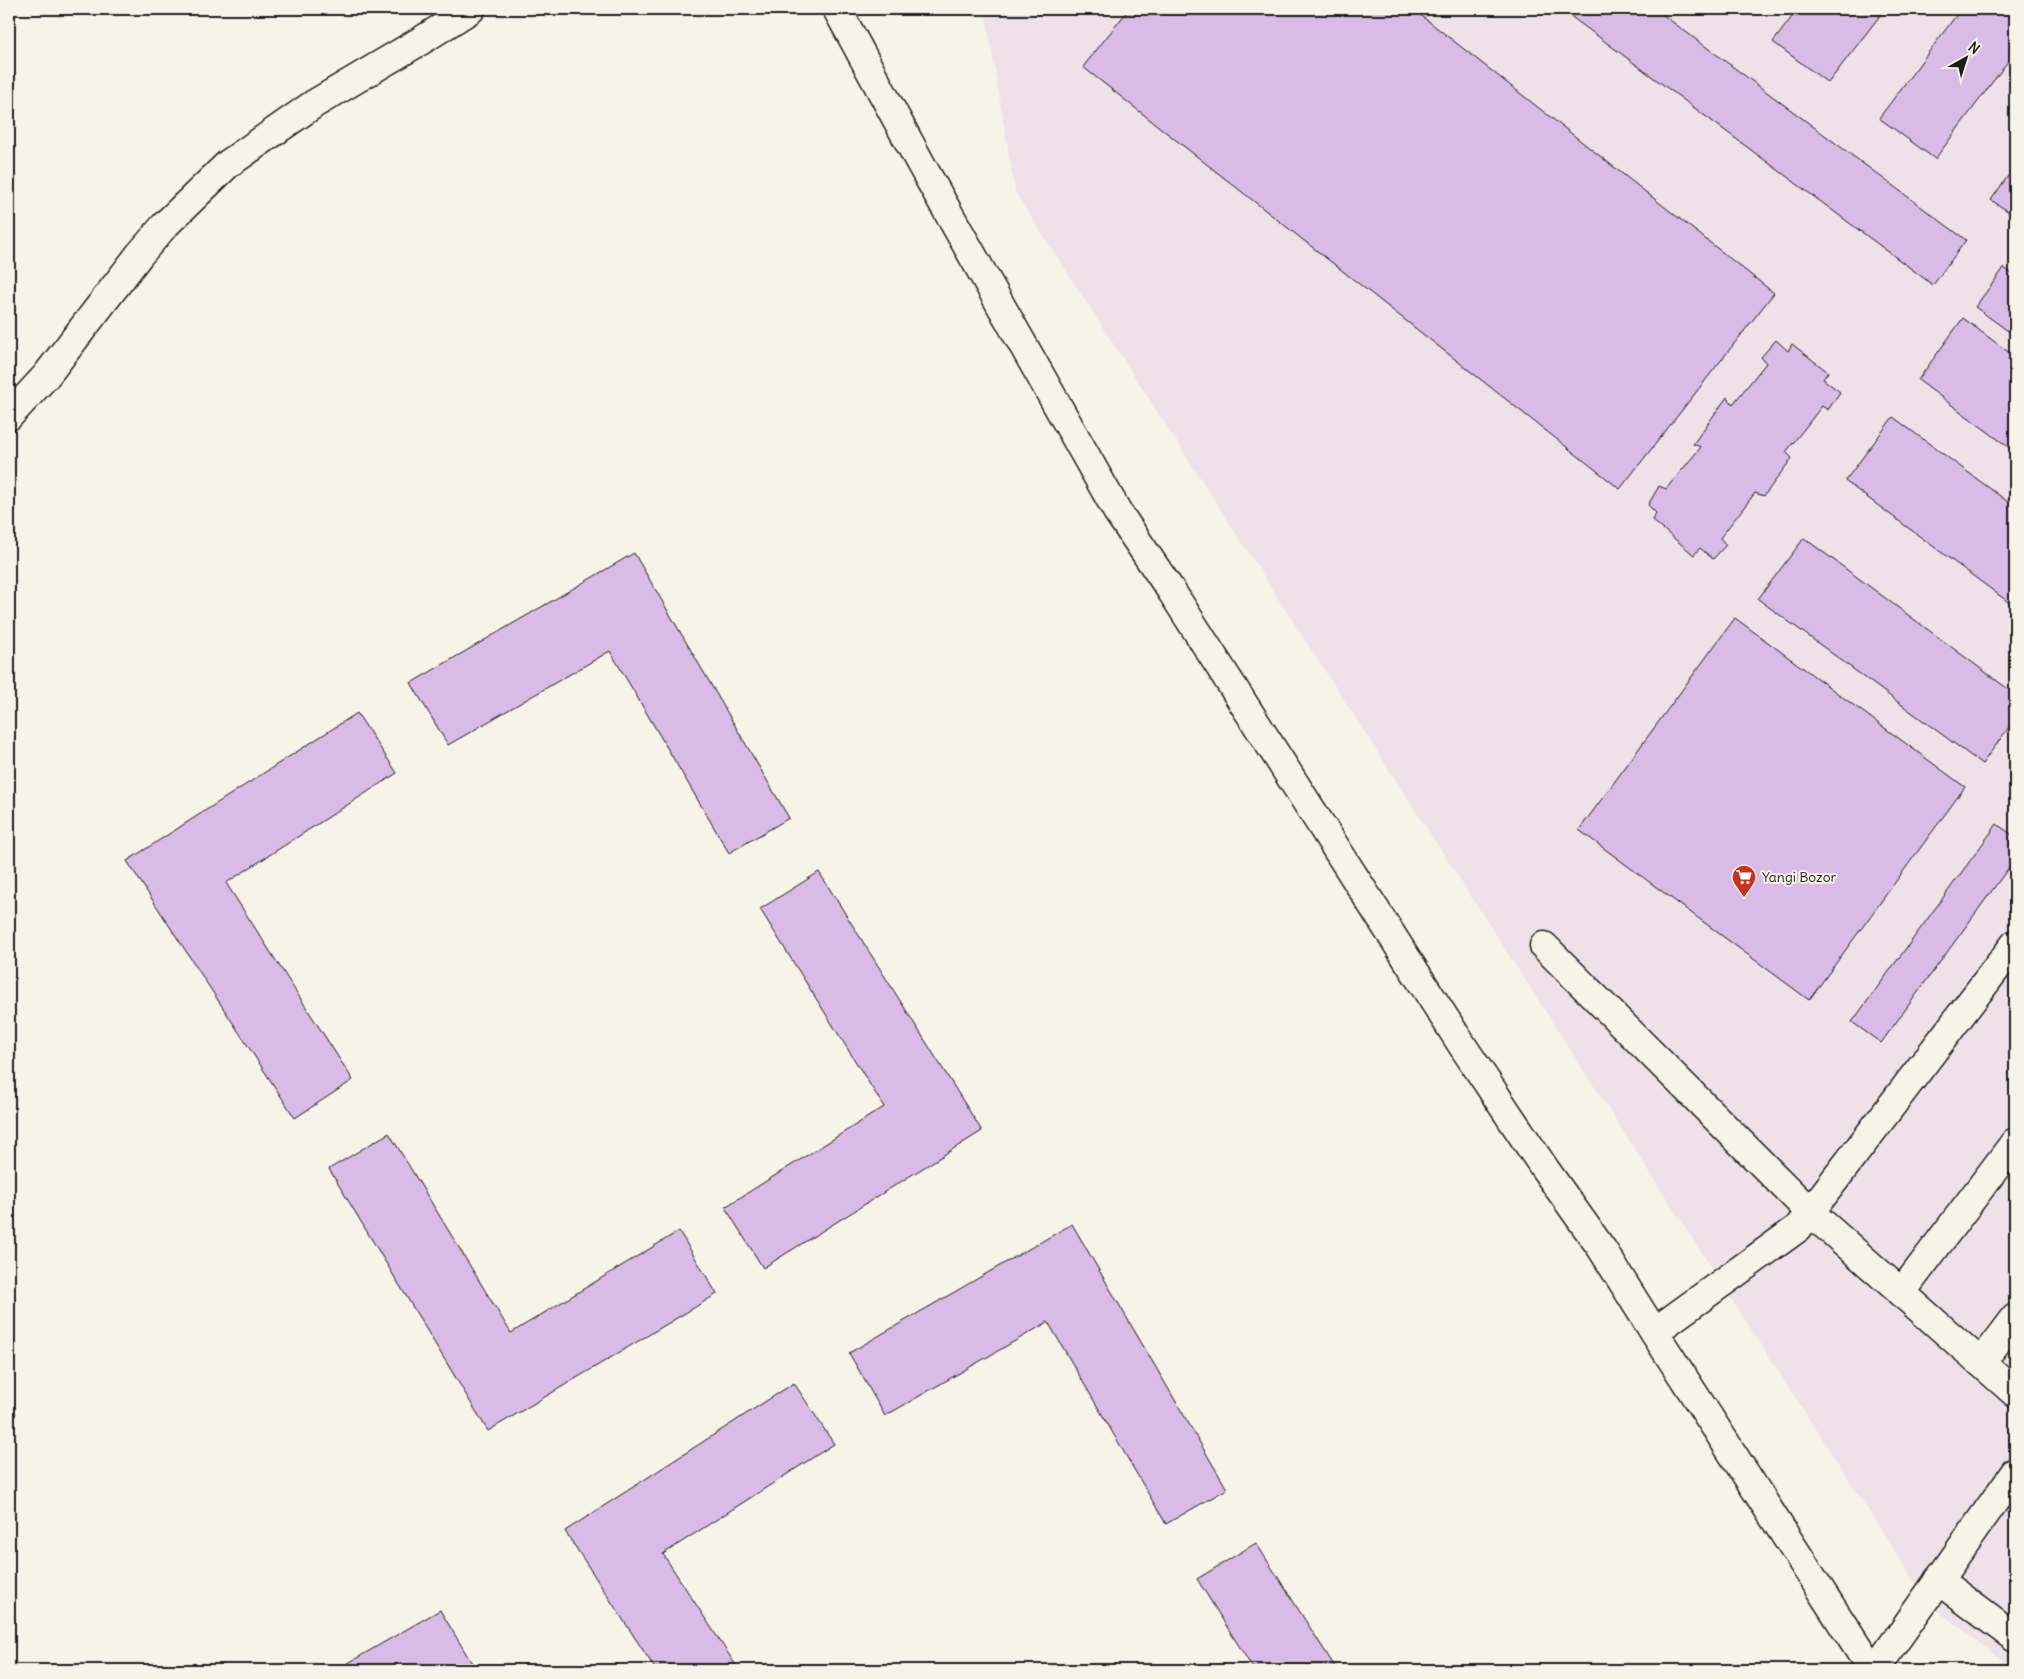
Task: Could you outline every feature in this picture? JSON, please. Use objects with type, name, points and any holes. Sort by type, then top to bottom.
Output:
[{"type":"main road","points":[[9,416],[46,376],[140,254],[165,225],[228,164],[314,104],[471,9]]},
{"type":"main road","points":[[837,9],[922,166],[1117,511],[1177,600],[1462,1045],[1602,1249],[1873,1670],[2015,1472]]},
{"type":"main road","points":[[1654,1332],[1798,1228],[2015,944]]},
{"type":"main road","points":[[1544,946],[1810,1212],[2015,1393]]},
{"type":"main road","points":[[1901,1293],[2015,1142]]},
{"type":"main road","points":[[1981,1363],[2015,1318]]},
{"type":"main road","points":[[1938,1580],[2015,1638]]},
{"type":"shaded area","name":"Yangi Bozor","points":[[985,9],[2015,9],[2015,1670],[1929,1604],[1015,192]]},
{"type":"building","points":[[1129,9],[1413,9],[1774,293],[1620,489],[1083,67]]},
{"type":"building","points":[[1561,9],[1655,9],[1966,240],[1933,285]]},
{"type":"building","points":[[1798,9],[1885,9],[1828,83],[1773,42]]},
{"type":"building","points":[[1961,9],[2015,9],[2015,52],[1935,159],[1879,118]]},
{"type":"building","points":[[2015,166],[2015,216],[1991,200]]},
{"type":"building","points":[[2004,268],[2015,276],[2015,336],[1975,307]]},
{"type":"building","points":[[1963,318],[2015,357],[2015,452],[1918,380]]},
{"type":"building","points":[[1776,340],[1788,351],[1792,344],[1828,372],[1823,379],[1840,392],[1828,410],[1822,406],[1786,452],[1792,458],[1764,496],[1755,493],[1720,538],[1726,545],[1713,559],[1700,548],[1694,555],[1652,520],[1656,513],[1648,505],[1659,486],[1666,489],[1701,447],[1693,444],[1727,397],[1733,404],[1766,363],[1761,357]]},
{"type":"building","points":[[1893,417],[2015,507],[2015,607],[1845,481]]},
{"type":"building","points":[[1804,538],[2015,694],[2015,719],[1982,764],[1758,599]]},
{"type":"building","points":[[634,553],[789,818],[729,853],[610,651],[448,745],[411,683]]},
{"type":"building","points":[[1735,618],[1965,787],[1809,1000],[1579,830]]},
{"type":"building","points":[[357,713],[397,773],[226,883],[353,1080],[295,1118],[127,861]]},
{"type":"building","points":[[1997,824],[2015,837],[2015,859],[1881,1043],[1852,1022]]},
{"type":"building","points":[[819,872],[982,1131],[763,1268],[725,1207],[884,1107],[760,909]]},
{"type":"building","points":[[389,1133],[511,1333],[679,1231],[717,1294],[488,1431],[329,1169]]},
{"type":"building","points":[[1072,1224],[1227,1489],[1166,1524],[1048,1322],[885,1416],[849,1353]]},
{"type":"building","points":[[794,1383],[834,1444],[663,1554],[739,1670],[656,1670],[565,1531]]},
{"type":"building","points":[[1256,1543],[1337,1670],[1254,1670],[1197,1579]]},
{"type":"building","points":[[440,1610],[476,1670],[336,1670]]},
{"type":"place","name":"Yangi Bozor","points":[[1744,898]]}]
